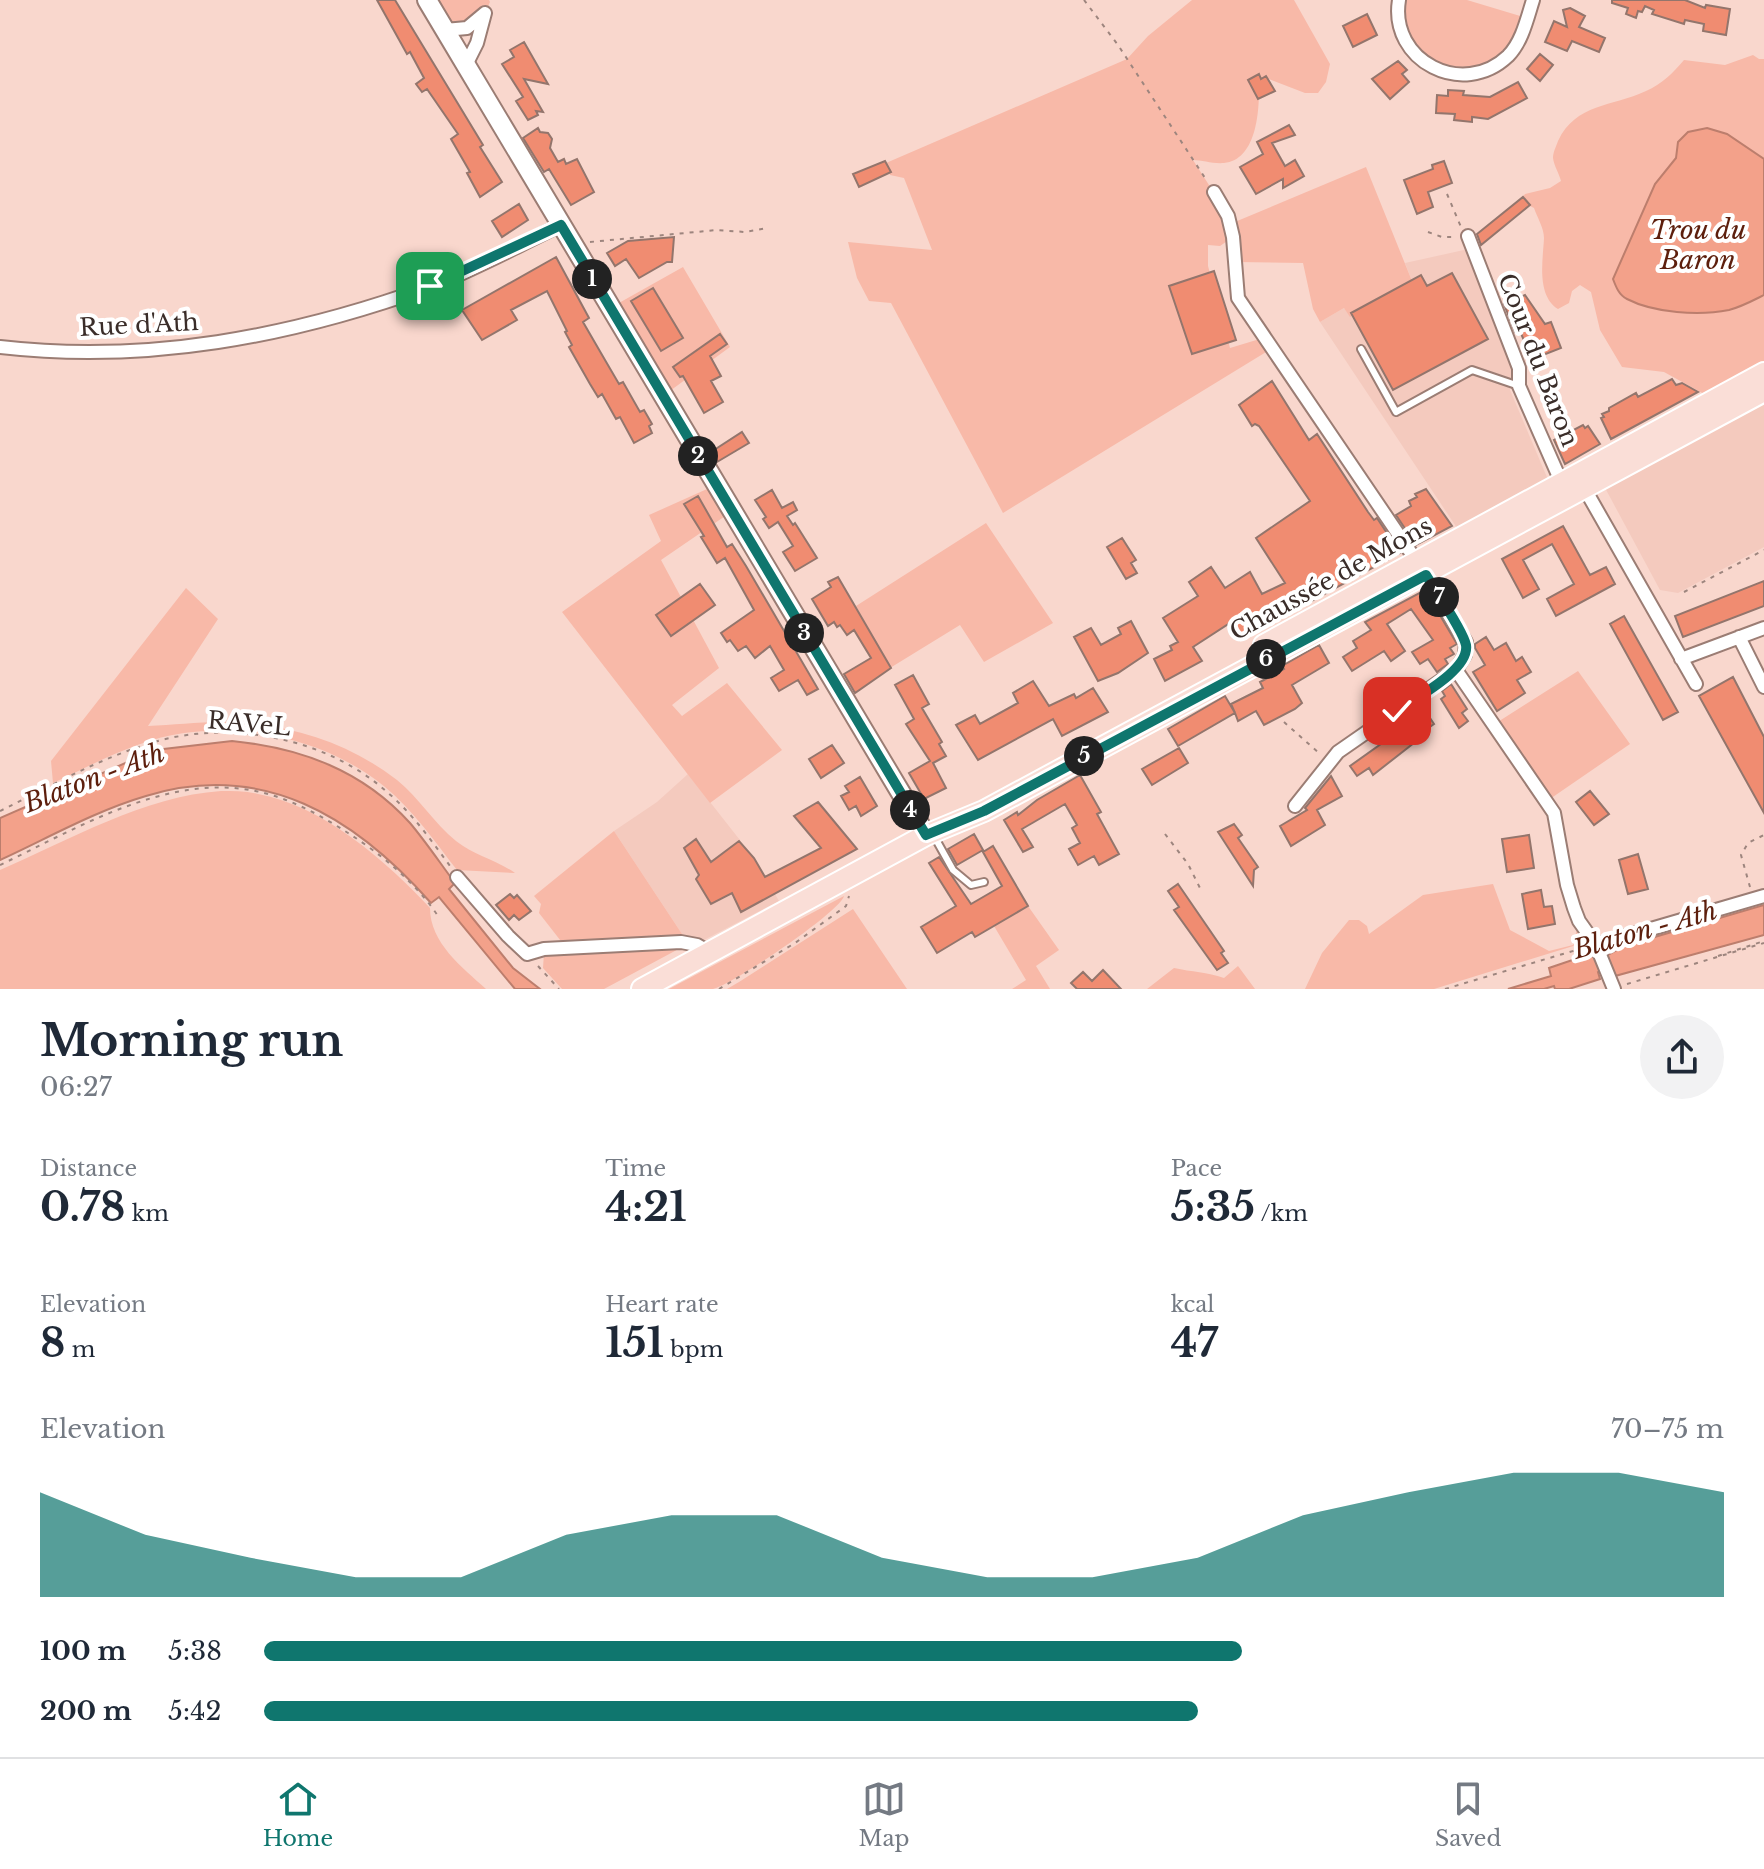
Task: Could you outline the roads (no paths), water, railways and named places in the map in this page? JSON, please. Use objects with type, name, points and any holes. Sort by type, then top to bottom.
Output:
[{"type":"main road","name":"Chaussée de Mons","points":[[642,989],[929,834],[965,806],[1421,569],[1573,486],[1764,373]]},
{"type":"main road","name":"Chaussée de Mons","points":[[1573,486],[1764,391]]},
{"type":"street","points":[[427,0],[929,834]]},
{"type":"street","points":[[466,65],[491,0]]},
{"type":"street","points":[[1399,0],[1398,21],[1408,47],[1432,68],[1461,76],[1480,73],[1509,56],[1517,44],[1533,0]]},
{"type":"street","points":[[445,30],[467,28],[485,13]]},
{"type":"street","points":[[1214,192],[1228,216],[1233,237],[1238,298],[1421,569],[1466,642],[1465,655],[1456,670],[1338,752],[1295,806]]},
{"type":"street","name":"Rue d'Ath","points":[[0,347],[121,351],[231,341],[280,332],[332,320],[430,286],[561,225]]},
{"type":"street","name":"Cour du Baron","points":[[1468,236],[1519,368],[1519,386],[1573,486],[1696,684]]},
{"type":"street","points":[[1681,659],[1764,628]]},
{"type":"street","points":[[1739,637],[1764,687]]},
{"type":"street","points":[[1456,670],[1554,813],[1574,908],[1596,945],[1614,988]]},
{"type":"street","points":[[457,877],[527,954],[533,950],[681,942],[697,945],[709,952]]},
{"type":"street","points":[[1596,945],[1760,898]]},
{"type":"lane","points":[[1361,349],[1396,412],[1472,370],[1519,386]]},
{"type":"lane","points":[[929,834],[953,870],[971,885],[984,882]]},
{"type":"water","name":"Trou du Baron","points":[[1707,128],[1727,134],[1764,159],[1764,295],[1733,309],[1704,313],[1677,312],[1638,304],[1622,295],[1613,279],[1655,184],[1676,158],[1678,142],[1688,132]]},
{"type":"water","name":"Blaton - Ath","points":[[232,741],[306,756],[372,789],[416,830],[455,883],[449,889],[513,968],[540,989],[515,989],[439,897],[431,903],[371,845],[304,804],[268,791],[229,785],[189,787],[146,796],[90,817],[0,860],[0,818],[155,750]]},
{"type":"water","points":[[1764,905],[1764,935],[1615,976],[1609,968],[1598,972],[1600,979],[1569,989],[1555,989],[1554,986],[1508,989],[1551,976],[1549,968],[1587,955],[1595,957],[1597,963],[1608,960],[1608,955],[1624,946]]}]
